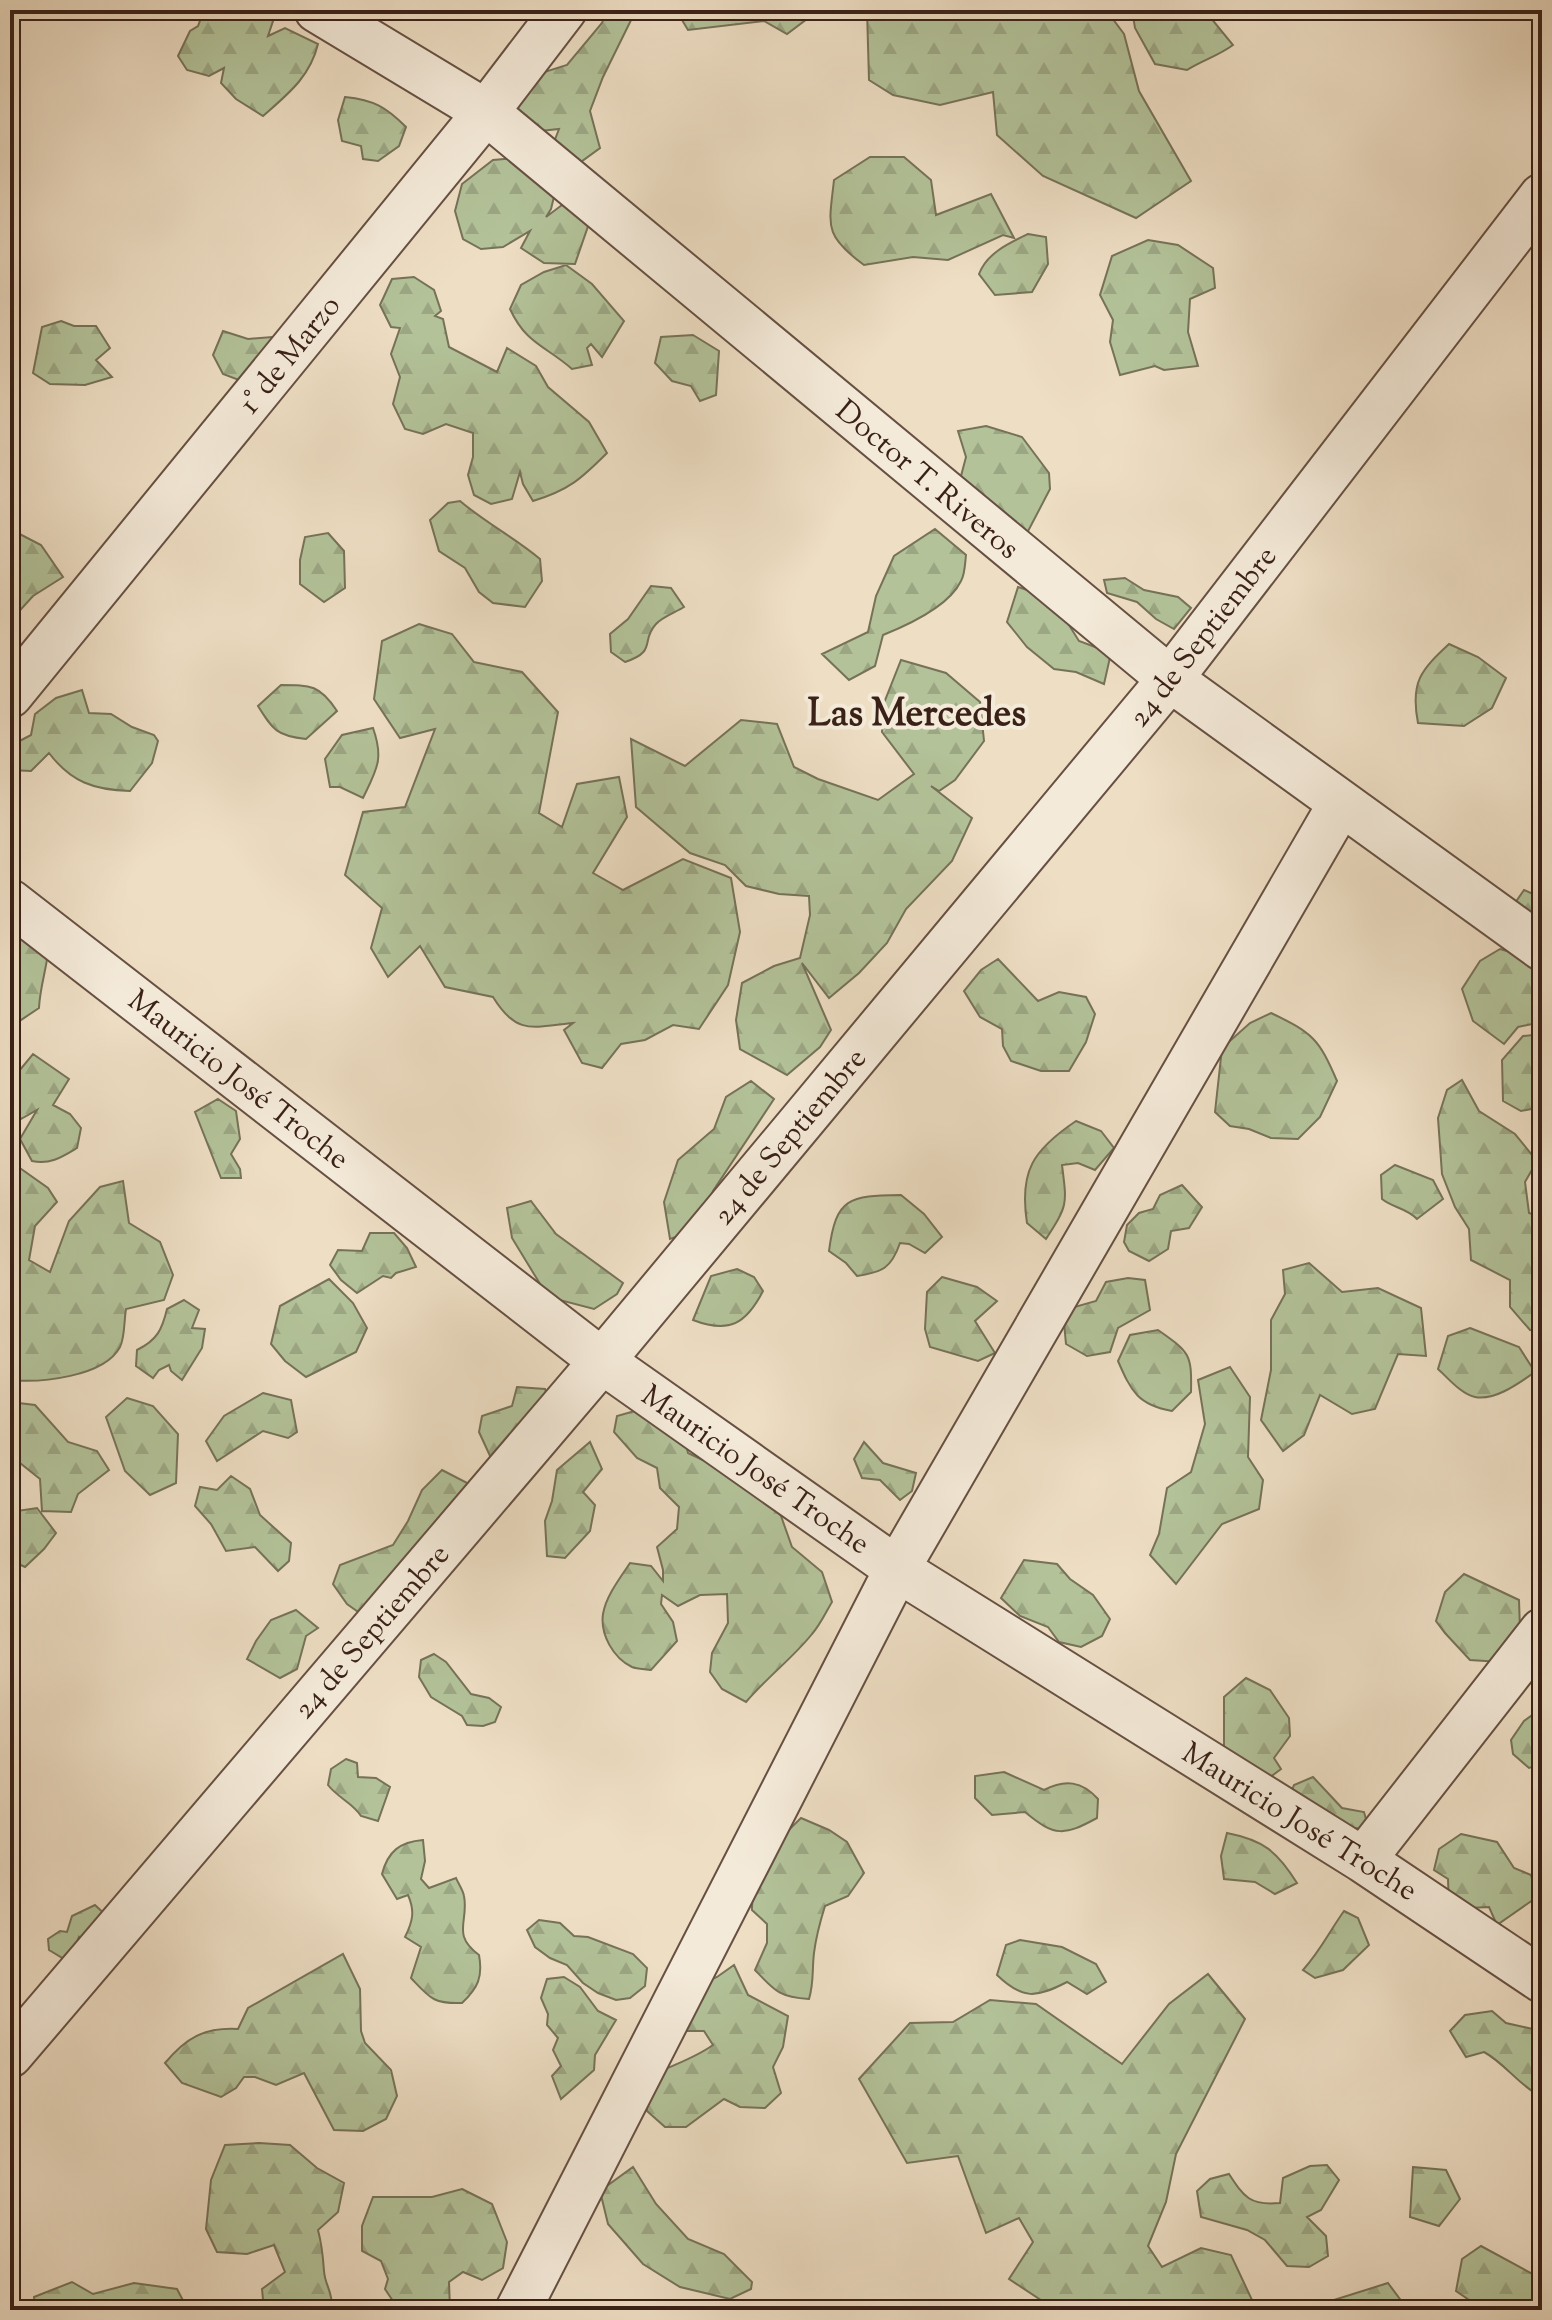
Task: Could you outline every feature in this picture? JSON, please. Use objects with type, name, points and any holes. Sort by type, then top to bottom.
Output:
[{"type":"street","name":"Doctor T. Riveros","points":[[317,10],[486,112],[1170,679],[1542,948]]},
{"type":"street","name":"1° de Marzo","points":[[10,695],[486,112],[564,10]]},
{"type":"street","name":"24 de Septiembre","points":[[15,2038],[602,1361],[1170,679],[1542,196]]},
{"type":"street","points":[[518,2310],[897,1569],[1341,803]]},
{"type":"street","name":"Mauricio José Troche","points":[[10,902],[602,1361],[897,1569],[1363,1860],[1542,1980]]},
{"type":"street","points":[[1363,1860],[1542,1631]]},
{"type":"green space","points":[[204,10],[259,10],[273,21],[268,36],[285,28],[318,44],[304,75],[263,116],[236,99],[221,83],[224,68],[209,76],[187,70],[178,56],[190,31],[198,26]]},
{"type":"green space","points":[[607,10],[636,10],[590,111],[600,148],[567,172],[551,150],[559,129],[531,132],[507,109],[538,74],[567,65],[602,23]]},
{"type":"green space","points":[[676,10],[819,10],[787,34],[764,21],[688,30]]},
{"type":"green space","points":[[867,10],[1106,10],[1124,34],[1139,91],[1191,181],[1136,218],[1043,176],[997,135],[993,92],[940,105],[893,95],[869,80]]},
{"type":"green space","points":[[1132,10],[1226,10],[1210,17],[1233,45],[1187,70],[1155,64],[1135,28]]},
{"type":"green space","points":[[345,97],[372,103],[399,120],[406,127],[399,146],[378,161],[363,159],[361,146],[342,141],[338,120]]},
{"type":"green space","points":[[870,157],[904,157],[931,180],[936,215],[991,194],[1014,238],[1003,235],[948,260],[913,257],[864,265],[841,246],[830,219],[834,180]]},
{"type":"green space","points":[[514,158],[559,176],[546,217],[578,193],[595,206],[575,264],[544,263],[521,248],[530,231],[503,247],[481,249],[463,239],[455,211],[462,184],[493,160]]},
{"type":"green space","points":[[1028,234],[1046,237],[1048,264],[1032,292],[995,295],[979,274],[987,260],[999,250]]},
{"type":"green space","points":[[1148,240],[1178,245],[1213,268],[1215,288],[1190,299],[1188,332],[1198,366],[1164,370],[1155,366],[1120,375],[1110,342],[1113,320],[1100,295],[1112,256]]},
{"type":"green space","points":[[566,265],[592,284],[624,321],[602,357],[591,344],[587,348],[592,365],[572,369],[530,337],[510,309],[521,285],[544,272]]},
{"type":"green space","points":[[414,277],[434,290],[441,311],[435,316],[443,319],[449,347],[497,372],[507,348],[536,366],[548,387],[589,422],[607,453],[590,470],[556,493],[533,501],[520,472],[512,499],[491,504],[474,495],[468,475],[473,457],[473,433],[446,424],[423,434],[405,429],[393,404],[400,377],[391,354],[400,328],[391,327],[380,305],[392,279]]},
{"type":"green space","points":[[61,321],[74,326],[96,326],[110,348],[96,360],[112,377],[85,385],[50,384],[33,373],[42,327]]},
{"type":"green space","points":[[223,331],[248,339],[272,337],[281,360],[244,382],[223,374],[213,355]]},
{"type":"green space","points":[[693,335],[719,351],[716,395],[700,401],[691,386],[672,381],[655,363],[661,337]]},
{"type":"green space","points":[[986,426],[1022,437],[1049,473],[1050,489],[1025,537],[975,513],[961,476],[966,457],[958,431]]},
{"type":"green space","points":[[460,501],[540,559],[542,581],[525,607],[493,603],[479,592],[465,568],[439,551],[430,520],[448,503]]},
{"type":"green space","points":[[10,529],[41,545],[63,577],[33,596],[13,618],[10,618]]},
{"type":"green space","points":[[935,529],[966,555],[961,581],[938,606],[883,635],[875,666],[849,680],[822,654],[868,632],[876,596],[894,556]]},
{"type":"green space","points":[[328,533],[344,551],[345,588],[324,602],[300,584],[300,560],[305,537]]},
{"type":"green space","points":[[1125,578],[1144,590],[1178,597],[1191,608],[1174,629],[1156,619],[1137,602],[1107,593],[1104,580]]},
{"type":"green space","points":[[651,586],[671,588],[684,607],[659,621],[651,630],[642,654],[625,662],[611,652],[610,634],[628,619]]},
{"type":"green space","points":[[1018,587],[1052,598],[1079,641],[1111,653],[1104,684],[1076,672],[1054,669],[1027,647],[1007,622]]},
{"type":"green space","points":[[419,624],[452,634],[474,662],[522,672],[558,712],[539,813],[562,827],[577,784],[619,777],[627,817],[593,873],[623,890],[683,859],[731,878],[740,932],[728,985],[699,1029],[673,1025],[645,1040],[621,1044],[602,1068],[582,1063],[564,1030],[573,1023],[527,1026],[510,1018],[493,997],[445,987],[420,946],[388,977],[371,948],[382,908],[345,875],[363,812],[405,807],[435,729],[400,738],[374,699],[382,641]]},
{"type":"green space","points":[[1449,644],[1478,657],[1506,678],[1492,708],[1464,726],[1418,723],[1416,697],[1420,678]]},
{"type":"green space","points":[[901,660],[946,673],[980,702],[984,741],[955,780],[939,791],[931,786],[972,818],[952,861],[906,909],[887,943],[859,973],[829,998],[802,963],[831,1030],[820,1047],[787,1075],[740,1049],[736,1020],[742,983],[774,966],[800,958],[810,915],[809,896],[779,894],[746,886],[725,865],[690,853],[636,807],[631,739],[685,766],[741,720],[777,724],[794,767],[878,800],[914,774],[882,732],[884,703]]},
{"type":"green space","points":[[281,685],[314,688],[337,711],[306,739],[282,734],[258,706]]},
{"type":"green space","points":[[82,690],[89,713],[111,714],[132,727],[154,735],[158,741],[152,763],[130,791],[105,789],[75,778],[49,753],[31,771],[10,770],[12,745],[31,735],[35,714],[56,698]]},
{"type":"green space","points":[[373,728],[378,748],[377,764],[363,798],[340,787],[330,787],[325,759],[342,735]]},
{"type":"green space","points":[[1524,890],[1542,898],[1542,934],[1506,916]]},
{"type":"green space","points":[[26,926],[49,943],[39,1008],[18,1022],[10,1018],[10,936]]},
{"type":"green space","points":[[1500,949],[1542,961],[1542,1022],[1518,1027],[1504,1044],[1473,1021],[1462,989],[1480,961]]},
{"type":"green space","points":[[998,959],[1038,1001],[1059,992],[1086,997],[1095,1014],[1086,1042],[1069,1071],[1041,1071],[1011,1061],[1003,1046],[1002,1029],[980,1017],[964,991],[981,970]]},
{"type":"green space","points":[[1271,1013],[1313,1039],[1325,1055],[1337,1081],[1320,1117],[1298,1139],[1271,1138],[1249,1129],[1230,1126],[1215,1112],[1222,1048],[1250,1023]]},
{"type":"green space","points":[[1542,1034],[1542,1107],[1521,1111],[1503,1101],[1502,1060],[1523,1036]]},
{"type":"green space","points":[[33,1054],[69,1079],[53,1105],[70,1114],[81,1128],[77,1148],[45,1162],[32,1161],[20,1139],[37,1110],[21,1119],[10,1099],[19,1071]]},
{"type":"green space","points":[[1462,1080],[1479,1111],[1515,1134],[1537,1161],[1525,1182],[1529,1213],[1542,1217],[1542,1331],[1530,1330],[1510,1307],[1510,1280],[1471,1260],[1469,1229],[1455,1207],[1442,1174],[1438,1118],[1447,1090]]},
{"type":"green space","points":[[751,1081],[774,1099],[713,1191],[699,1229],[670,1239],[664,1202],[678,1160],[714,1129],[726,1097]]},
{"type":"green space","points":[[218,1099],[236,1111],[240,1139],[231,1154],[240,1169],[241,1178],[221,1178],[195,1112]]},
{"type":"green space","points":[[1076,1121],[1101,1131],[1114,1148],[1095,1170],[1078,1163],[1062,1165],[1064,1204],[1046,1239],[1027,1223],[1025,1189],[1028,1176],[1039,1152]]},
{"type":"green space","points":[[1395,1165],[1433,1180],[1443,1199],[1417,1219],[1382,1199],[1381,1175]]},
{"type":"green space","points":[[17,1166],[48,1188],[57,1202],[35,1226],[29,1260],[50,1272],[69,1221],[100,1187],[123,1181],[129,1223],[160,1242],[173,1275],[164,1300],[126,1309],[120,1347],[112,1357],[70,1376],[10,1380],[10,1171]]},
{"type":"green space","points":[[1182,1185],[1202,1207],[1189,1228],[1171,1231],[1168,1249],[1149,1261],[1129,1251],[1124,1242],[1127,1225],[1139,1213],[1153,1209],[1160,1195]]},
{"type":"green space","points":[[901,1195],[924,1214],[942,1237],[925,1253],[909,1244],[900,1243],[893,1259],[884,1268],[857,1276],[829,1251],[841,1210],[857,1199]]},
{"type":"green space","points":[[531,1201],[556,1234],[623,1283],[617,1294],[594,1309],[548,1297],[512,1238],[507,1208]]},
{"type":"green space","points":[[370,1233],[394,1233],[407,1248],[416,1267],[396,1273],[391,1278],[383,1276],[357,1293],[341,1280],[330,1265],[338,1250],[362,1251]]},
{"type":"green space","points":[[1309,1263],[1342,1292],[1378,1288],[1421,1308],[1426,1356],[1398,1354],[1375,1409],[1352,1414],[1320,1395],[1304,1435],[1283,1451],[1261,1420],[1271,1370],[1271,1320],[1285,1294],[1283,1270]]},
{"type":"green space","points":[[737,1269],[754,1277],[763,1291],[750,1311],[726,1326],[693,1320],[711,1276]]},
{"type":"green space","points":[[942,1277],[977,1287],[997,1301],[975,1321],[995,1353],[978,1361],[930,1347],[925,1329],[927,1292]]},
{"type":"green space","points":[[1128,1278],[1145,1280],[1150,1310],[1118,1328],[1110,1352],[1087,1356],[1066,1344],[1064,1323],[1071,1308],[1096,1301],[1106,1282]]},
{"type":"green space","points":[[329,1279],[353,1303],[367,1328],[356,1352],[306,1377],[285,1361],[271,1344],[280,1306]]},
{"type":"green space","points":[[184,1300],[199,1310],[192,1328],[205,1329],[202,1348],[182,1380],[171,1371],[169,1365],[159,1370],[153,1378],[136,1366],[137,1350],[158,1334],[167,1309]]},
{"type":"green space","points":[[1470,1328],[1519,1347],[1535,1372],[1491,1396],[1483,1398],[1465,1393],[1438,1369],[1448,1336]]},
{"type":"green space","points":[[1158,1330],[1182,1349],[1191,1369],[1191,1392],[1172,1411],[1151,1405],[1137,1395],[1118,1361],[1130,1335]]},
{"type":"green space","points":[[1230,1367],[1250,1397],[1248,1457],[1263,1480],[1259,1509],[1222,1524],[1176,1584],[1150,1555],[1159,1534],[1167,1488],[1191,1472],[1205,1424],[1198,1380]]},
{"type":"green space","points":[[517,1387],[545,1389],[554,1417],[491,1458],[479,1432],[482,1416],[512,1406]]},
{"type":"green space","points":[[263,1393],[291,1400],[297,1432],[288,1438],[263,1431],[217,1461],[206,1441],[224,1416]]},
{"type":"green space","points":[[127,1398],[153,1406],[178,1434],[176,1483],[150,1495],[125,1471],[106,1417]]},
{"type":"green space","points":[[10,1402],[35,1405],[68,1442],[97,1451],[109,1470],[78,1494],[71,1512],[42,1511],[40,1479],[10,1455]]},
{"type":"green space","points":[[652,1406],[682,1426],[688,1453],[713,1465],[737,1456],[781,1516],[792,1547],[822,1572],[832,1602],[818,1627],[746,1702],[722,1689],[710,1672],[712,1653],[728,1623],[727,1594],[700,1595],[678,1606],[662,1595],[661,1604],[673,1622],[677,1641],[651,1670],[634,1668],[625,1663],[606,1637],[603,1614],[618,1581],[630,1563],[651,1566],[663,1581],[657,1547],[677,1529],[679,1507],[660,1488],[657,1468],[637,1458],[614,1432],[617,1416]]},
{"type":"green space","points":[[590,1442],[602,1469],[583,1492],[595,1505],[590,1531],[565,1558],[547,1556],[545,1521],[557,1470]]},
{"type":"green space","points":[[864,1442],[883,1463],[916,1473],[912,1491],[900,1500],[880,1480],[862,1478],[854,1459]]},
{"type":"green space","points":[[442,1470],[475,1487],[368,1619],[347,1604],[333,1584],[340,1565],[393,1545],[422,1490]]},
{"type":"green space","points":[[231,1476],[250,1489],[260,1515],[291,1543],[289,1561],[278,1571],[255,1547],[226,1551],[211,1524],[195,1506],[200,1487],[217,1490]]},
{"type":"green space","points":[[37,1508],[56,1533],[25,1567],[10,1560],[10,1512]]},
{"type":"green space","points":[[1024,1560],[1057,1564],[1070,1579],[1093,1595],[1110,1619],[1102,1636],[1081,1647],[1059,1642],[1048,1627],[1020,1616],[1001,1598]]},
{"type":"green space","points":[[1464,1574],[1519,1600],[1520,1630],[1516,1663],[1470,1660],[1436,1621],[1445,1592]]},
{"type":"green space","points":[[296,1610],[318,1628],[306,1636],[297,1669],[280,1678],[247,1659],[271,1620]]},
{"type":"green space","points":[[434,1654],[446,1662],[471,1694],[489,1698],[501,1707],[495,1722],[483,1726],[467,1725],[462,1716],[431,1697],[419,1677],[421,1660]]},
{"type":"green space","points":[[1246,1678],[1270,1690],[1289,1718],[1290,1736],[1274,1758],[1281,1769],[1265,1781],[1224,1779],[1224,1697]]},
{"type":"green space","points":[[1542,1708],[1542,1764],[1529,1768],[1513,1754],[1511,1740],[1524,1721]]},
{"type":"green space","points":[[346,1759],[357,1763],[358,1777],[376,1778],[390,1787],[378,1821],[361,1816],[328,1785],[331,1769]]},
{"type":"green space","points":[[1004,1772],[1044,1790],[1066,1783],[1086,1788],[1098,1799],[1097,1818],[1068,1831],[1060,1831],[1044,1826],[1025,1812],[992,1815],[975,1798],[975,1776]]},
{"type":"green space","points":[[1313,1777],[1342,1808],[1364,1812],[1369,1830],[1319,1823],[1289,1797],[1294,1785]]},
{"type":"green space","points":[[801,1818],[847,1842],[864,1873],[848,1896],[825,1906],[815,1947],[809,1999],[778,1992],[755,1970],[767,1943],[767,1924],[752,1910],[755,1883],[766,1859]]},
{"type":"green space","points":[[1227,1833],[1260,1843],[1276,1855],[1297,1883],[1275,1894],[1255,1882],[1224,1879],[1221,1856]]},
{"type":"green space","points":[[1461,1834],[1497,1842],[1514,1868],[1531,1875],[1537,1897],[1497,1925],[1489,1907],[1449,1909],[1448,1879],[1434,1870],[1439,1849]]},
{"type":"green space","points":[[423,1840],[425,1861],[421,1879],[429,1888],[456,1878],[464,1896],[463,1934],[479,1955],[478,1982],[462,2003],[433,1998],[411,1978],[421,1947],[405,1937],[410,1926],[412,1906],[408,1895],[397,1899],[382,1874],[396,1849]]},
{"type":"green space","points":[[95,1905],[110,1919],[86,1945],[79,1937],[69,1962],[49,1950],[48,1939],[60,1931],[67,1932],[72,1916]]},
{"type":"green space","points":[[1344,1911],[1358,1918],[1369,1945],[1343,1970],[1315,1978],[1303,1970]]},
{"type":"green space","points":[[539,1920],[560,1923],[574,1936],[588,1937],[633,1954],[647,1968],[645,1986],[630,1998],[616,2000],[598,1993],[583,1983],[567,1965],[535,1947],[527,1930]]},
{"type":"green space","points":[[1020,1940],[1062,1947],[1096,1964],[1106,1982],[1087,1994],[1067,1982],[1038,1993],[1015,1989],[997,1975],[1006,1945]]},
{"type":"green space","points":[[343,1954],[360,1989],[361,2031],[365,2043],[391,2070],[397,2096],[386,2119],[363,2131],[334,2130],[304,2073],[276,2085],[255,2077],[244,2077],[236,2088],[221,2097],[182,2083],[165,2063],[180,2047],[205,2032],[238,2029],[248,2008]]},
{"type":"green space","points":[[734,1965],[748,1995],[788,2016],[783,2047],[773,2067],[781,2093],[765,2108],[740,2107],[724,2099],[686,2127],[665,2127],[647,2111],[646,2078],[713,2045],[704,2031],[684,2031],[686,1991],[717,1977]]},
{"type":"green space","points":[[1208,1974],[1245,2019],[1176,2154],[1166,2202],[1148,2246],[1162,2267],[1201,2248],[1231,2255],[1252,2300],[1248,2310],[1056,2310],[1009,2279],[1033,2242],[1019,2218],[986,2233],[958,2156],[907,2163],[859,2079],[910,2023],[953,2022],[990,2000],[1036,2004],[1122,2064],[1169,2004]]},
{"type":"green space","points":[[564,1977],[580,1987],[598,2011],[616,2020],[595,2055],[594,2070],[561,2099],[552,2076],[561,2066],[553,2050],[558,2038],[547,2025],[548,2014],[541,1998],[547,1979]]},
{"type":"green space","points":[[1492,2011],[1506,2023],[1542,2031],[1542,2097],[1484,2052],[1466,2057],[1450,2031],[1465,2015]]},
{"type":"green space","points":[[225,2145],[290,2145],[317,2168],[344,2183],[338,2212],[318,2230],[332,2310],[264,2310],[262,2289],[285,2272],[274,2245],[247,2254],[217,2252],[206,2229],[211,2180]]},
{"type":"green space","points":[[1327,2165],[1339,2180],[1321,2210],[1307,2217],[1326,2236],[1328,2256],[1309,2267],[1287,2266],[1265,2240],[1247,2230],[1201,2217],[1197,2191],[1210,2179],[1229,2174],[1249,2198],[1261,2203],[1280,2203],[1283,2178],[1310,2166]]},
{"type":"green space","points":[[633,2167],[656,2204],[688,2239],[724,2254],[752,2282],[751,2289],[730,2299],[680,2287],[643,2264],[608,2224],[600,2191]]},
{"type":"green space","points":[[1413,2167],[1446,2170],[1460,2199],[1439,2226],[1410,2217]]},
{"type":"green space","points":[[462,2189],[492,2204],[507,2242],[503,2268],[482,2280],[463,2272],[449,2282],[450,2310],[399,2310],[385,2289],[388,2279],[381,2261],[362,2251],[362,2226],[373,2197],[432,2197]]},
{"type":"green space","points":[[1481,2246],[1542,2279],[1542,2310],[1484,2310],[1456,2291],[1462,2259]]},
{"type":"green space","points":[[72,2282],[93,2294],[134,2283],[177,2289],[188,2310],[35,2310],[34,2297]]},
{"type":"green space","points":[[1388,2283],[1408,2310],[1302,2310]]},
{"type":"district","name":"Las Mercedes","points":[[917,712]]}]
